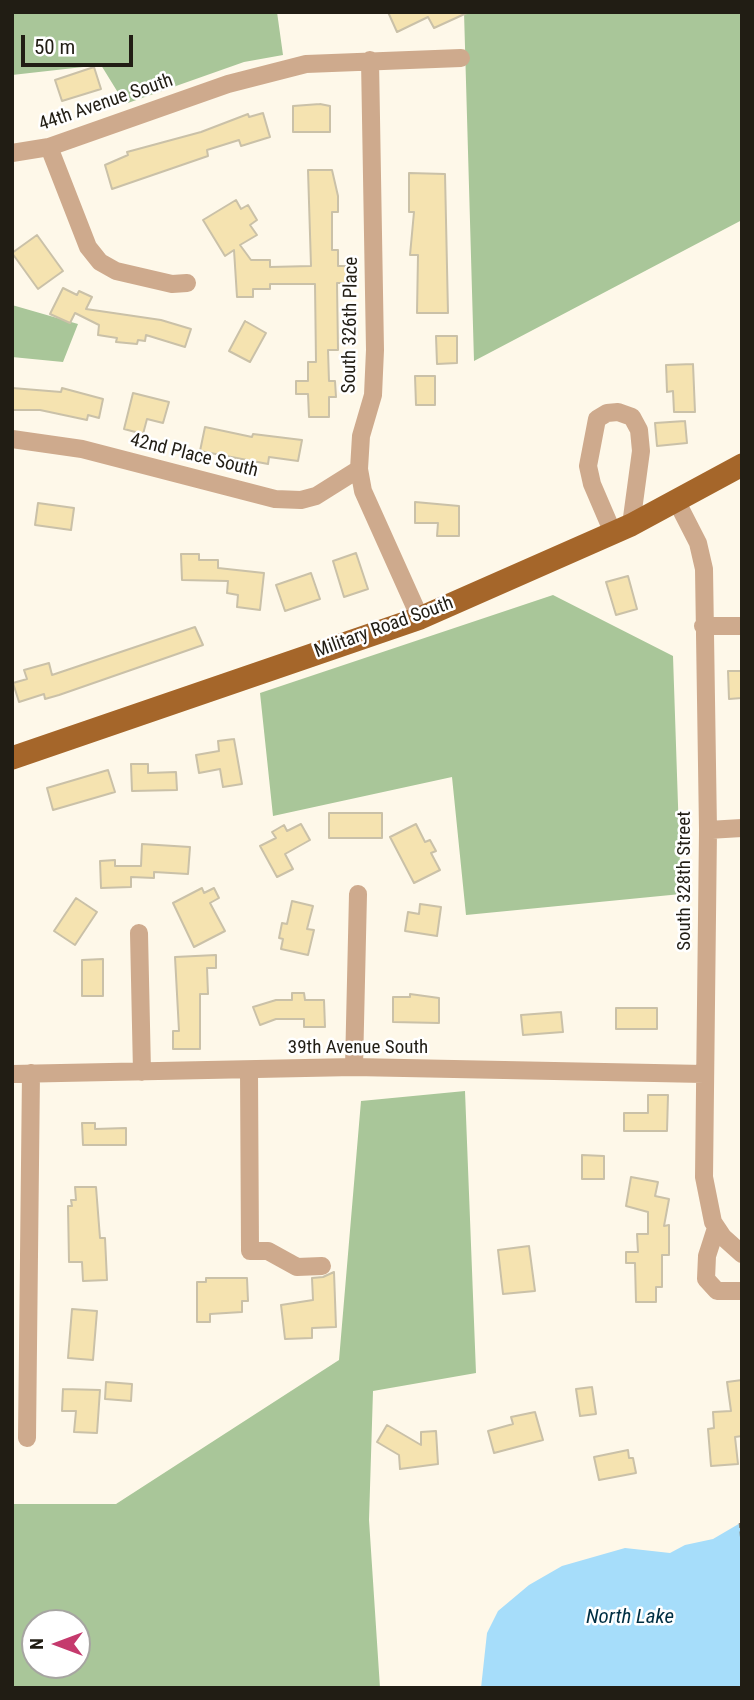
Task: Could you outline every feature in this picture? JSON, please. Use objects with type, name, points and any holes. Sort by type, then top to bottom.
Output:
[{"type":"main road","name":"Military Road South","points":[[12,758],[420,618],[622,529],[742,465]]},
{"type":"street","name":"44th Avenue South","points":[[12,153],[49,147],[228,84],[306,64],[461,58]]},
{"type":"street","name":"South 326th Place","points":[[370,60],[376,350],[373,395],[361,436],[359,469],[363,491],[420,618]]},
{"type":"street","points":[[49,147],[88,247],[100,262],[116,271],[172,284],[187,283]]},
{"type":"street","points":[[618,412],[632,417],[639,430],[641,451],[622,529],[588,466],[597,419],[607,413],[618,412]]},
{"type":"street","name":"42nd Place South","points":[[12,439],[82,449],[275,499],[301,500],[316,496],[359,469]]},
{"type":"street","name":"South 328th Street","points":[[677,502],[698,543],[704,569],[708,830],[704,1177],[708,1205],[716,1227],[742,1254]]},
{"type":"street","points":[[703,626],[742,626]]},
{"type":"street","points":[[708,830],[742,828]]},
{"type":"street","points":[[354,1068],[359,894]]},
{"type":"street","points":[[139,933],[142,1072]]},
{"type":"street","name":"39th Avenue South","points":[[12,1074],[354,1068],[704,1074]]},
{"type":"street","points":[[249,1070],[250,1251],[268,1251],[297,1267],[322,1266]]},
{"type":"street","points":[[27,1438],[31,1073]]},
{"type":"street","points":[[716,1227],[707,1256],[706,1279],[717,1291],[742,1291]]},
{"type":"path","points":[[740,1523],[742,1547]]},
{"type":"green space","points":[[12,12],[277,12],[283,55],[244,62],[125,104],[101,65],[12,75]]},
{"type":"green space","points":[[464,12],[742,12],[742,220],[474,361]]},
{"type":"green space","points":[[12,305],[78,324],[63,362],[12,357]]},
{"type":"green space","points":[[553,595],[673,656],[681,894],[466,915],[452,777],[273,816],[260,693]]},
{"type":"green space","points":[[465,1091],[476,1373],[373,1391],[369,1520],[380,1688],[12,1688],[12,1504],[116,1504],[339,1360],[361,1101]]},
{"type":"water","name":"North Lake","points":[[742,1522],[742,1688],[481,1688],[487,1633],[498,1611],[529,1585],[562,1566],[625,1548],[670,1553],[685,1545],[713,1539]]},
{"type":"building","points":[[388,12],[469,12],[434,28],[428,17],[397,32]]},
{"type":"building","points":[[94,67],[101,89],[62,101],[55,80]]},
{"type":"building","points":[[293,106],[330,106],[330,132],[293,132]]},
{"type":"building","points":[[263,113],[270,137],[241,146],[239,140],[207,150],[208,156],[112,189],[105,165],[128,155],[127,152],[201,132],[248,114],[249,117]]},
{"type":"building","points":[[308,170],[332,170],[338,196],[338,212],[332,212],[332,250],[338,250],[338,266],[350,266],[351,283],[337,283],[338,350],[328,350],[329,381],[335,381],[336,397],[329,397],[329,417],[309,417],[308,394],[296,394],[296,381],[308,381],[308,362],[316,362],[315,284],[270,284],[270,289],[253,289],[253,297],[237,297],[234,250],[225,256],[203,220],[236,200],[241,209],[248,205],[257,220],[250,225],[257,235],[240,245],[251,260],[270,260],[270,267],[311,266]]},
{"type":"building","points":[[409,173],[445,174],[448,313],[417,313],[418,255],[410,255],[414,212],[409,212]]},
{"type":"building","points":[[37,235],[63,271],[38,289],[12,253]]},
{"type":"building","points":[[63,288],[77,295],[79,291],[92,297],[86,309],[161,320],[191,329],[185,347],[146,335],[145,341],[138,340],[137,344],[116,342],[117,338],[98,335],[99,325],[75,313],[70,323],[50,314]]},
{"type":"building","points":[[245,321],[266,333],[250,362],[229,351]]},
{"type":"building","points":[[436,336],[457,336],[457,363],[437,364]]},
{"type":"building","points":[[693,364],[695,412],[674,412],[673,391],[667,392],[666,365]]},
{"type":"building","points":[[415,376],[435,376],[435,405],[416,405]]},
{"type":"building","points":[[12,388],[61,392],[62,388],[103,399],[99,418],[88,415],[87,420],[40,410],[12,410]]},
{"type":"building","points":[[133,393],[169,402],[163,423],[147,419],[143,434],[124,429]]},
{"type":"building","points":[[685,421],[687,443],[657,446],[655,423]]},
{"type":"building","points":[[205,427],[252,437],[253,434],[302,440],[298,461],[269,457],[268,464],[200,451]]},
{"type":"building","points":[[415,502],[459,506],[459,536],[437,536],[438,523],[415,523]]},
{"type":"building","points":[[38,503],[74,508],[71,530],[35,525]]},
{"type":"building","points":[[356,553],[368,589],[344,597],[333,561]]},
{"type":"building","points":[[181,554],[199,554],[199,560],[218,560],[218,568],[264,573],[260,610],[237,607],[238,595],[227,593],[228,581],[182,580]]},
{"type":"building","points":[[311,573],[320,599],[285,611],[276,585]]},
{"type":"building","points":[[628,576],[637,609],[616,615],[606,582]]},
{"type":"building","points":[[195,627],[203,645],[59,695],[45,699],[44,694],[19,702],[13,683],[27,679],[24,670],[49,663],[52,675]]},
{"type":"building","points":[[728,671],[742,671],[742,698],[729,699]]},
{"type":"building","points":[[234,739],[242,784],[223,787],[220,769],[199,773],[196,755],[219,751],[218,741]]},
{"type":"building","points":[[131,764],[148,764],[148,773],[176,772],[177,790],[132,791]]},
{"type":"building","points":[[108,770],[115,792],[53,810],[47,788]]},
{"type":"building","points":[[329,813],[382,813],[382,838],[329,838]]},
{"type":"building","points":[[301,824],[310,840],[285,854],[293,869],[277,877],[260,846],[276,838],[272,832],[284,825],[287,831]]},
{"type":"building","points":[[416,824],[425,842],[430,840],[436,851],[431,853],[440,870],[414,883],[390,837]]},
{"type":"building","points":[[142,844],[190,847],[188,874],[154,872],[154,878],[131,877],[131,887],[101,888],[100,861],[115,860],[115,866],[141,866]]},
{"type":"building","points":[[202,888],[204,893],[214,888],[219,898],[210,903],[225,931],[194,947],[173,903]]},
{"type":"building","points":[[76,898],[97,912],[75,945],[54,931]]},
{"type":"building","points":[[292,901],[313,906],[307,929],[314,930],[308,955],[281,949],[283,939],[279,938],[282,923],[287,924]]},
{"type":"building","points":[[420,904],[441,907],[437,936],[405,931],[408,912],[419,914]]},
{"type":"building","points":[[216,955],[216,968],[207,968],[208,994],[200,994],[200,1049],[173,1049],[173,1031],[179,1031],[175,957]]},
{"type":"building","points":[[103,959],[103,996],[82,996],[82,960]]},
{"type":"building","points":[[292,993],[304,993],[305,1000],[324,1000],[325,1027],[304,1027],[304,1019],[276,1019],[260,1025],[253,1007],[276,1000],[292,1000]]},
{"type":"building","points":[[410,994],[439,998],[439,1023],[393,1022],[393,997],[410,997]]},
{"type":"building","points":[[616,1008],[657,1008],[657,1029],[616,1029]]},
{"type":"building","points":[[561,1012],[563,1032],[523,1035],[521,1015]]},
{"type":"building","points":[[648,1095],[668,1095],[667,1131],[624,1131],[624,1113],[648,1113]]},
{"type":"building","points":[[82,1123],[95,1123],[95,1129],[126,1128],[126,1145],[83,1145]]},
{"type":"building","points":[[582,1155],[604,1156],[604,1179],[582,1179]]},
{"type":"building","points":[[631,1177],[658,1182],[655,1196],[669,1199],[664,1226],[669,1225],[669,1255],[662,1255],[662,1287],[656,1287],[656,1302],[636,1302],[635,1263],[626,1263],[626,1252],[638,1252],[637,1234],[648,1234],[648,1212],[626,1206]]},
{"type":"building","points":[[75,1187],[96,1187],[100,1238],[105,1238],[107,1280],[83,1281],[82,1262],[69,1262],[68,1206],[72,1206],[71,1200],[76,1200]]},
{"type":"building","points":[[529,1246],[535,1291],[503,1294],[498,1250]]},
{"type":"building","points":[[334,1272],[336,1327],[312,1328],[312,1338],[285,1339],[281,1305],[313,1300],[312,1278]]},
{"type":"building","points":[[206,1278],[247,1278],[248,1301],[242,1301],[242,1312],[210,1314],[210,1322],[197,1322],[197,1282],[206,1282]]},
{"type":"building","points":[[72,1309],[97,1311],[93,1360],[68,1358]]},
{"type":"building","points":[[742,1380],[742,1436],[735,1437],[738,1464],[711,1466],[708,1429],[714,1428],[713,1412],[731,1411],[727,1382]]},
{"type":"building","points":[[106,1382],[132,1384],[131,1401],[105,1399]]},
{"type":"building","points":[[592,1387],[596,1414],[580,1416],[576,1389]]},
{"type":"building","points":[[63,1389],[100,1390],[97,1433],[74,1432],[76,1411],[62,1411]]},
{"type":"building","points":[[535,1412],[543,1440],[494,1453],[488,1431],[513,1424],[511,1417]]},
{"type":"building","points":[[387,1425],[421,1445],[421,1432],[436,1431],[438,1464],[400,1469],[399,1455],[377,1442]]},
{"type":"building","points":[[628,1450],[636,1473],[599,1480],[594,1457]]}]
